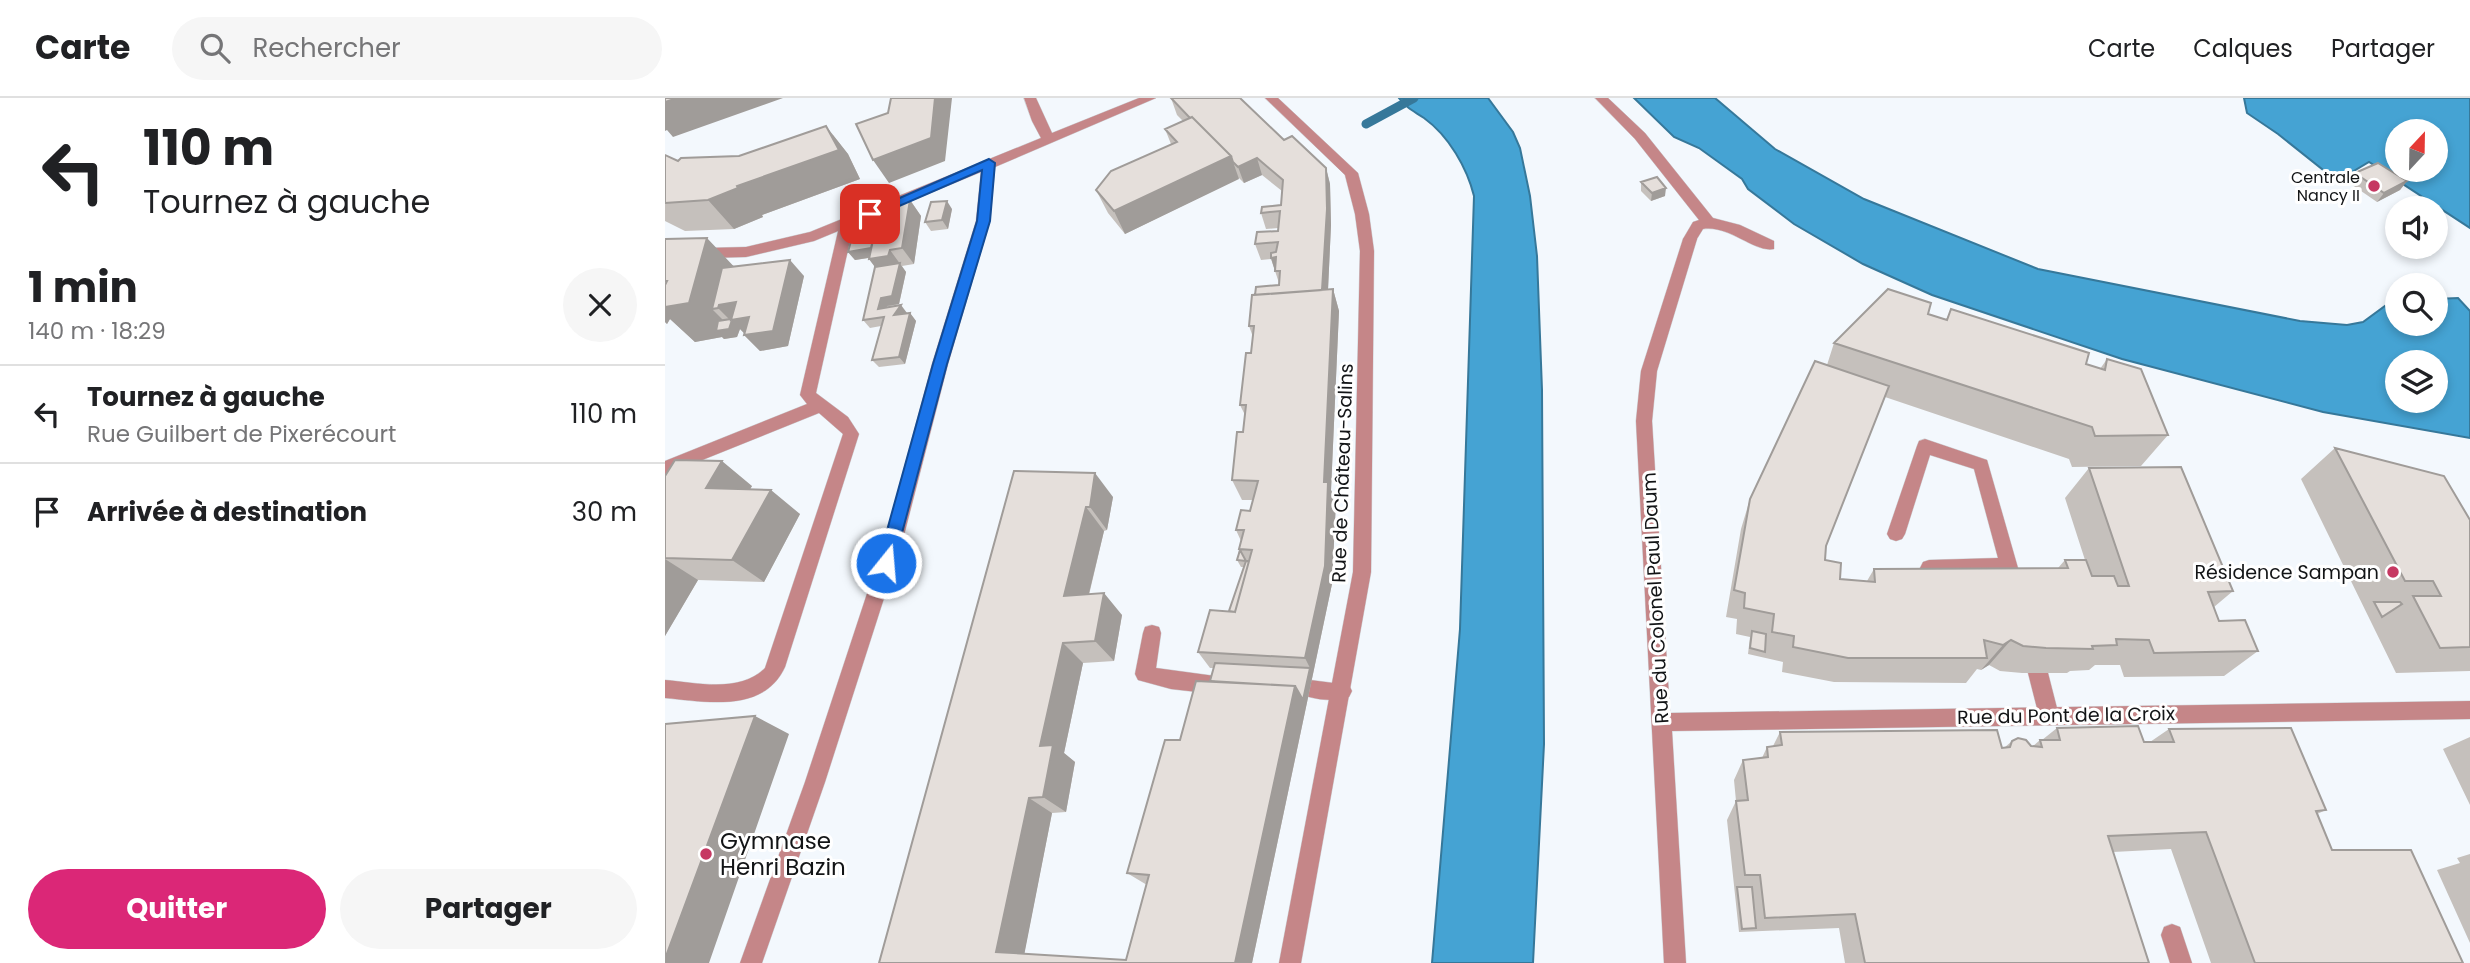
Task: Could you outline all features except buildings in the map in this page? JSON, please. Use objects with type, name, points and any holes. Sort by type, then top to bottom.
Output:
[{"type":"street","points":[[1030,98],[1038,121],[1048,138]]},
{"type":"street","points":[[665,254],[765,250],[814,236],[1134,100],[1150,98]]},
{"type":"street","name":"Rue de Château-Salins","points":[[1271,98],[1311,132],[1351,173],[1360,204],[1367,251],[1362,572],[1290,963]]},
{"type":"street","points":[[1601,98],[1640,136],[1708,222],[1721,223],[1769,246]]},
{"type":"street","points":[[751,963],[815,782],[894,539],[940,364],[983,221],[989,163]]},
{"type":"street","name":"Rue du Colonel Paul Daum","points":[[1675,963],[1644,421],[1646,391],[1690,239],[1698,225],[1708,222]]},
{"type":"street","points":[[665,689],[731,694],[751,689],[771,676],[851,433],[848,425],[808,395],[846,223]]},
{"type":"street","points":[[665,468],[820,406]]},
{"type":"street","points":[[1896,534],[1925,446],[1981,465],[2017,596]]},
{"type":"street","points":[[1929,568],[2008,566]]},
{"type":"street","points":[[1152,633],[1145,674],[1216,685]]},
{"type":"street","points":[[2038,673],[2049,716]]},
{"type":"street","points":[[1310,689],[1342,691]]},
{"type":"street","name":"Rue du Pont de la Croix","points":[[1662,722],[2470,710]]},
{"type":"street","points":[[2172,935],[2182,963]]},
{"type":"water","points":[[1399,98],[1488,98],[1513,132],[1520,148],[1530,196],[1537,256],[1542,390],[1544,744],[1533,963],[1432,963],[1460,629],[1474,196],[1462,164],[1449,143],[1433,125]]},
{"type":"water","points":[[1634,98],[1715,98],[1775,149],[1864,199],[2038,269],[2300,321],[2347,325],[2363,322],[2385,306],[2385,336],[2448,336],[2448,298],[2458,298],[2470,311],[2470,438],[2323,412],[2122,359],[1932,295],[1863,264],[1794,224],[1748,189],[1742,179],[1699,148],[1674,137]]},
{"type":"water","points":[[2244,98],[2470,98],[2470,228],[2448,214],[2448,196],[2421,196],[2400,182],[2448,182],[2448,119],[2385,119],[2385,172],[2369,162],[2337,181],[2247,113]]},
{"type":"waterway","points":[[1366,124],[1414,98]]},
{"type":"place","name":"Centrale Nancy II","points":[[2374,186]]},
{"type":"place","name":"Résidence Sampan","points":[[2393,572]]},
{"type":"place","name":"Gymnase Henri Bazin","points":[[706,854]]},
{"type":"route","points":[[870,214],[989,163],[983,221],[940,364],[886,563]]}]
